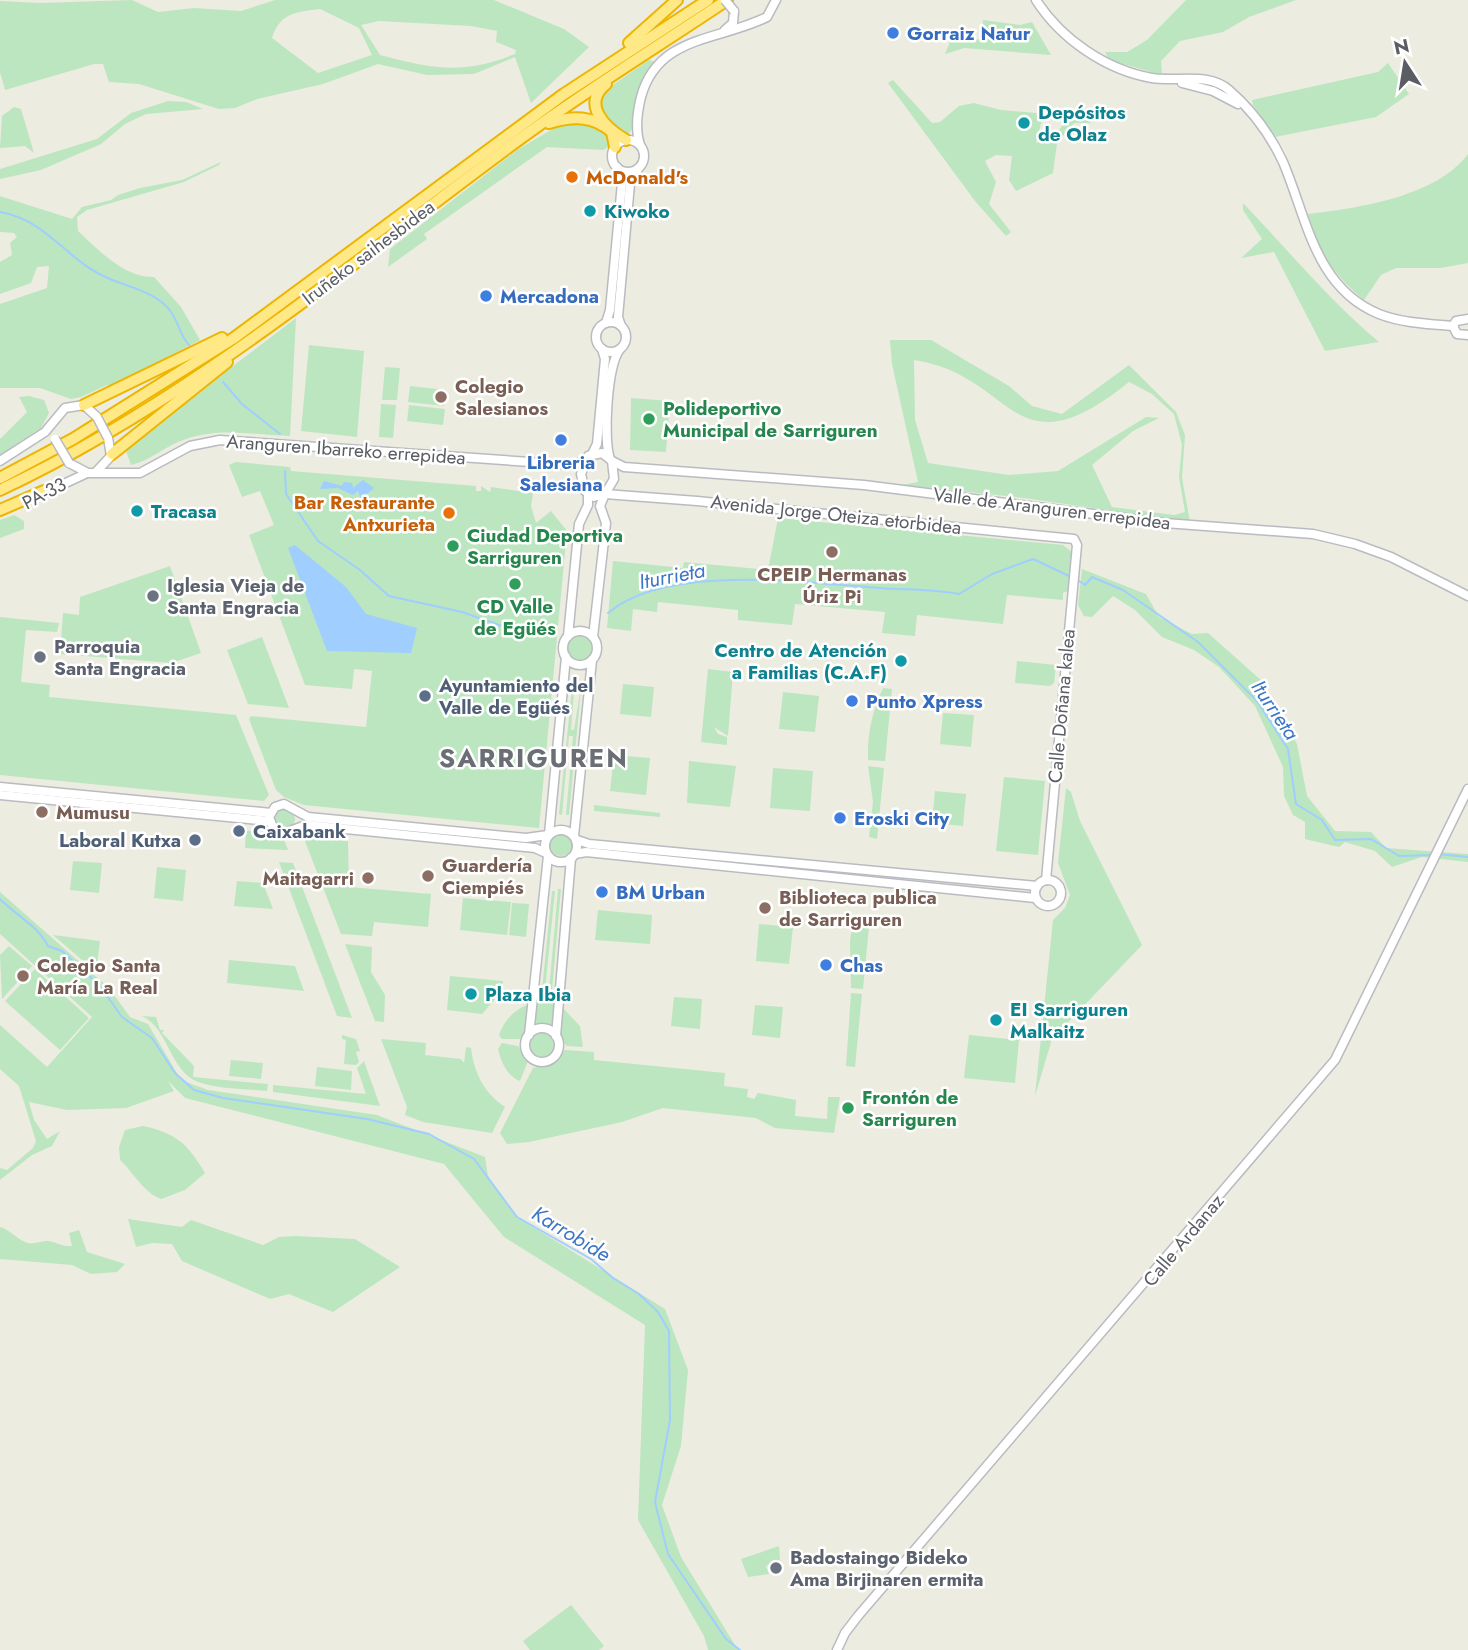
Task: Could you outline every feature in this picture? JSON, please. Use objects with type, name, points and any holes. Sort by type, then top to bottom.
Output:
[{"type":"highway","points":[[564,94],[644,32],[677,0]]},
{"type":"highway","name":"Iruñeko saihesbidea","points":[[0,478],[73,439],[234,338],[564,94],[708,0]]},
{"type":"highway","name":"Iruñeko saihesbidea","points":[[0,490],[135,414],[262,331],[594,86],[726,0]]},
{"type":"highway","points":[[112,455],[238,352],[549,123],[608,82],[734,6]]},
{"type":"highway","points":[[608,82],[596,96],[596,110],[601,119],[627,140]]},
{"type":"highway","points":[[549,123],[573,118],[592,119],[612,132],[615,147]]},
{"type":"highway","points":[[84,405],[221,339],[318,270],[334,262]]},
{"type":"highway","points":[[135,414],[238,352]]},
{"type":"highway","points":[[0,513],[44,491]]},
{"type":"street","points":[[726,0],[744,20],[760,21]]},
{"type":"street","points":[[622,494],[614,486],[606,442],[613,368],[626,336],[618,317],[630,184],[644,155],[636,127],[643,89],[660,63],[681,46],[760,21],[772,12],[776,0]]},
{"type":"street","points":[[1035,0],[1054,25],[1081,48],[1129,72],[1166,79],[1213,80],[1228,90],[1247,109],[1273,143],[1319,259],[1341,288],[1378,314],[1405,322],[1448,326],[1457,334],[1468,335]]},
{"type":"street","points":[[722,31],[733,23],[734,6]]},
{"type":"street","points":[[581,474],[597,444],[606,359],[596,335],[606,323],[610,310],[622,183],[612,159],[615,147],[627,140],[636,127]]},
{"type":"street","points":[[627,140],[640,145]]},
{"type":"street","points":[[617,167],[629,172],[638,169]]},
{"type":"street","points":[[1448,326],[1468,319]]},
{"type":"street","points":[[606,323],[621,326]]},
{"type":"street","points":[[603,349],[611,352],[620,349]]},
{"type":"street","points":[[0,461],[53,424],[65,408],[84,405],[97,417],[108,438],[112,455],[126,474]]},
{"type":"street","points":[[53,424],[55,439],[69,463],[92,473],[112,455]]},
{"type":"street","name":"Aranguren Ibarreko errepidea","points":[[92,473],[126,474],[148,470],[190,446],[220,440],[573,465]]},
{"type":"street","points":[[602,453],[611,460],[624,467],[614,476],[600,506],[605,528],[593,637],[597,651],[592,660],[556,1036],[557,1052],[550,1060],[539,1062],[527,1054],[525,1045],[529,1035],[547,854],[544,844],[549,835],[566,657],[563,646],[568,636],[579,524],[588,505],[588,495],[581,474],[573,465],[602,453]]},
{"type":"street","name":"Valle de Aranguren errepidea","points":[[624,467],[864,485],[1165,523],[1313,534],[1355,544],[1391,557],[1468,596]]},
{"type":"street","name":"PA-33","points":[[44,491],[92,473]]},
{"type":"street","points":[[588,495],[598,497],[605,494]]},
{"type":"street","name":"Avenida Jorge Oteiza etorbidea","points":[[605,494],[1063,536]]},
{"type":"street","name":"Calle Doñana kalea","points":[[1046,880],[1077,545],[1063,536]]},
{"type":"street","points":[[568,636],[578,631],[593,637]]},
{"type":"street","points":[[566,657],[578,665],[592,660]]},
{"type":"street","points":[[0,787],[270,817]]},
{"type":"street","name":"Calle Ardanaz","points":[[837,1650],[845,1633],[858,1616],[1335,1060],[1468,789]]},
{"type":"street","points":[[0,796],[270,817],[284,804],[308,817],[526,838],[549,835],[562,829],[589,844],[1037,886],[1046,880],[1059,885],[1060,899],[1048,906],[1035,898],[583,852],[559,862],[537,848],[306,825],[282,834],[274,830],[270,817]]},
{"type":"street","points":[[297,829],[300,819],[298,812]]},
{"type":"street","points":[[1035,898],[1037,886]]},
{"type":"street","points":[[529,1035],[543,1029],[556,1036]]},
{"type":"green space","points":[[132,0],[158,12],[194,8],[241,11],[275,0],[494,0],[564,29],[589,47],[531,103],[515,57],[474,74],[427,75],[378,64],[323,84],[257,99],[235,108],[219,109],[139,84],[109,82],[103,64],[94,64],[5,90],[0,72],[0,1],[41,3]],"holes":[[[320,9],[359,28],[372,55],[318,73],[272,38],[275,29],[285,18]],[[379,21],[471,26],[497,31],[496,42],[516,50],[515,54],[479,65],[448,68],[416,64],[380,55],[361,25]]]},
{"type":"green space","points":[[1186,0],[1296,0],[1249,17],[1223,32],[1180,41],[1161,61],[1162,75],[1109,60],[1105,52],[1127,52],[1147,40]]},
{"type":"green space","points":[[983,20],[1020,25],[1032,22],[1051,55],[964,48],[945,54],[950,42],[981,39]]},
{"type":"green space","points":[[649,60],[655,62],[640,89],[633,127],[628,135],[620,133],[599,109],[601,93]]},
{"type":"green space","points":[[1388,63],[1409,94],[1376,117],[1275,137],[1253,105],[1252,100],[1378,72]]},
{"type":"green space","points":[[893,80],[932,123],[940,122],[959,106],[974,103],[1001,110],[1036,113],[1042,120],[1036,143],[1053,137],[1080,105],[1091,123],[1074,123],[1057,143],[1053,173],[1016,191],[1009,180],[1012,156],[996,155],[985,161],[996,182],[989,204],[1011,232],[1006,236],[975,201],[888,83]]},
{"type":"green space","points":[[168,101],[186,102],[203,109],[146,114],[125,124],[101,144],[41,170],[0,179],[0,169],[97,139],[131,113]]},
{"type":"green space","points":[[14,107],[21,109],[34,153],[25,146],[0,148],[2,116]]},
{"type":"green space","points":[[566,121],[594,124],[611,137],[610,146],[603,150],[547,147],[424,234],[427,239],[388,267],[390,249],[517,150]]},
{"type":"green space","points":[[1468,154],[1468,263],[1441,268],[1396,268],[1381,275],[1364,300],[1343,281],[1329,262],[1308,214],[1395,198],[1437,181],[1454,169]]},
{"type":"green space","points":[[221,162],[184,182],[87,210],[77,217],[78,231],[103,254],[133,273],[154,277],[181,307],[200,340],[110,387],[107,385],[81,397],[71,399],[40,388],[0,388],[0,304],[47,288],[49,266],[37,267],[31,283],[0,294],[0,262],[12,255],[10,243],[17,237],[14,233],[0,232],[0,196],[72,219],[82,207],[111,200],[140,188],[182,180]]},
{"type":"green space","points":[[1243,203],[1326,292],[1379,342],[1325,351],[1274,252],[1241,258],[1262,239],[1243,210]]},
{"type":"green space","points":[[296,318],[290,436],[238,433],[199,435],[131,465],[125,448]]},
{"type":"green space","points":[[890,340],[931,340],[1009,386],[1032,406],[1062,414],[1129,365],[1176,412],[1185,435],[1182,478],[1190,522],[1024,498],[902,485],[918,482],[892,364]],"holes":[[[914,360],[948,369],[974,383],[1015,412],[1036,421],[1060,421],[1090,409],[1129,382],[1152,394],[1174,414],[1182,445],[1179,477],[1185,512],[1174,515],[1112,507],[1092,465],[1133,431],[1159,418],[1146,417],[1058,471],[1009,475],[928,463],[915,420]]]},
{"type":"green space","points":[[309,345],[364,351],[357,437],[301,431]]},
{"type":"green space","points":[[385,367],[400,368],[397,400],[382,400]]},
{"type":"green space","points":[[410,386],[446,390],[444,406],[408,402]]},
{"type":"green space","points":[[29,396],[44,400],[49,413],[41,428],[0,455],[0,439],[27,412],[19,397]]},
{"type":"green space","name":"Polideportivo Municipal de Sarriguren","points":[[631,398],[670,401],[666,452],[630,450]]},
{"type":"green space","points":[[381,404],[396,405],[393,438],[379,437]]},
{"type":"green space","points":[[409,405],[445,409],[443,425],[407,421]]},
{"type":"green space","points":[[236,462],[290,467],[291,471],[476,486],[476,491],[481,491],[481,486],[490,492],[491,487],[533,493],[531,506],[536,523],[551,511],[567,531],[539,828],[304,805],[284,797],[276,790],[249,719],[251,716],[366,727],[372,671],[354,669],[352,689],[305,685],[249,535],[274,525],[260,491],[242,497],[229,465]]},
{"type":"green space","points":[[14,515],[24,521],[24,529],[0,538],[0,520]]},
{"type":"green space","points":[[778,518],[1063,545],[1072,552],[1068,591],[1063,593],[1063,600],[1007,595],[1003,624],[917,615],[915,636],[882,633],[885,612],[795,604],[792,625],[738,620],[738,610],[658,602],[657,612],[633,609],[631,631],[607,628],[613,561],[683,568],[684,562],[768,570]]},
{"type":"green space","points":[[170,566],[201,653],[171,663],[60,654],[63,613],[79,615],[80,597]]},
{"type":"green space","points":[[1082,569],[1146,594],[1159,617],[1192,634],[1208,633],[1262,681],[1297,744],[1307,796],[1335,831],[1371,832],[1386,848],[1468,854],[1468,862],[1422,857],[1392,867],[1375,851],[1345,842],[1339,847],[1305,839],[1305,822],[1293,815],[1284,796],[1283,767],[1255,706],[1219,667],[1194,650],[1162,637],[1135,610],[1113,596],[1092,617],[1084,616],[1078,605]]},
{"type":"green space","points":[[0,617],[59,623],[57,632],[26,630],[21,682],[50,685],[49,697],[236,715],[269,795],[264,801],[0,775]]},
{"type":"green space","points":[[580,636],[589,640],[593,649],[589,658],[580,662],[571,658],[567,649],[571,640]]},
{"type":"green space","points":[[262,637],[289,708],[248,704],[227,650]]},
{"type":"green space","points":[[1017,661],[1056,665],[1054,683],[1050,686],[1015,683]]},
{"type":"green space","points":[[708,669],[733,672],[728,736],[714,727],[718,734],[727,737],[727,745],[701,742]]},
{"type":"green space","points":[[573,679],[571,730],[574,730],[582,680],[569,815],[566,815],[573,736],[569,736],[562,815],[559,814]]},
{"type":"green space","points":[[623,684],[654,687],[651,717],[620,714]]},
{"type":"green space","points":[[883,688],[892,689],[885,761],[868,760],[871,723]]},
{"type":"green space","points":[[783,692],[819,696],[815,732],[779,729]]},
{"type":"green space","points":[[943,713],[974,715],[971,747],[940,744]]},
{"type":"green space","points":[[614,755],[650,758],[646,795],[610,791]]},
{"type":"green space","points":[[689,761],[736,766],[730,807],[687,803]]},
{"type":"green space","points":[[868,766],[884,768],[877,839],[869,837],[873,802]]},
{"type":"green space","points":[[773,768],[813,771],[810,811],[770,808]]},
{"type":"green space","points":[[1004,777],[1045,781],[1038,855],[996,851]]},
{"type":"green space","points":[[1066,788],[1071,792],[1080,821],[1142,945],[1052,1039],[1035,1096],[1053,920],[1065,908],[1070,895],[1058,863]]},
{"type":"green space","points":[[935,791],[966,794],[963,826],[932,823]]},
{"type":"green space","points":[[594,805],[660,813],[660,817],[594,811]]},
{"type":"green space","points":[[285,809],[292,812],[295,819],[292,826],[285,829],[278,826],[275,819],[278,812]]},
{"type":"green space","points":[[246,830],[283,837],[288,850],[245,848]]},
{"type":"green space","points":[[557,834],[565,834],[572,841],[572,849],[565,856],[557,856],[550,849],[550,841]]},
{"type":"green space","points":[[303,836],[348,841],[349,887],[431,894],[428,927],[374,922],[372,936],[341,934]]},
{"type":"green space","points":[[73,861],[102,863],[99,893],[70,890]]},
{"type":"green space","points":[[279,862],[293,863],[352,1018],[337,1016]]},
{"type":"green space","points":[[157,867],[186,870],[183,901],[154,898]]},
{"type":"green space","points":[[237,881],[263,883],[273,909],[234,906]]},
{"type":"green space","points":[[558,889],[561,889],[552,991],[549,991]]},
{"type":"green space","points":[[552,891],[555,891],[545,990],[542,990]]},
{"type":"green space","points":[[0,892],[109,988],[130,1017],[148,1024],[181,1080],[208,1090],[377,1115],[485,1157],[488,1176],[517,1217],[665,1309],[688,1370],[681,1446],[662,1505],[681,1557],[738,1650],[708,1650],[704,1636],[638,1520],[645,1325],[504,1237],[444,1164],[185,1098],[168,1081],[174,1091],[126,1108],[67,1110],[29,1102],[34,1120],[47,1139],[60,1131],[52,1146],[32,1155],[0,1180],[0,1168],[7,1170],[33,1148],[36,1141],[19,1086],[0,1069],[0,1025],[47,1067],[92,1017],[0,934]]},
{"type":"green space","points":[[463,898],[511,902],[507,935],[460,930]]},
{"type":"green space","points":[[512,903],[529,904],[526,937],[509,935]]},
{"type":"green space","points":[[598,910],[652,915],[650,944],[595,940]]},
{"type":"green space","points":[[854,915],[870,916],[863,989],[851,988],[850,941]]},
{"type":"green space","points":[[759,924],[793,927],[789,964],[756,961]]},
{"type":"green space","points":[[53,935],[100,941],[96,972]]},
{"type":"green space","points":[[345,944],[372,947],[371,972],[385,995],[384,1022],[375,1021]]},
{"type":"green space","points":[[9,946],[32,966],[2,999],[0,955]]},
{"type":"green space","points":[[229,960],[295,966],[304,991],[227,983]]},
{"type":"green space","points":[[35,969],[89,1018],[60,1050],[5,1001]]},
{"type":"green space","name":"Plaza Ibia","points":[[450,976],[503,981],[502,991],[482,1014],[447,1010]]},
{"type":"green space","points":[[851,993],[862,994],[855,1067],[846,1066]]},
{"type":"green space","points":[[536,996],[557,998],[554,1028],[542,1024],[533,1026]]},
{"type":"green space","points":[[674,997],[702,999],[700,1029],[671,1026]]},
{"type":"green space","points":[[529,1004],[526,1031],[520,1039],[502,1039],[499,1035],[507,1020],[514,1012]]},
{"type":"green space","points":[[755,1005],[783,1007],[780,1038],[752,1035]]},
{"type":"green space","points":[[562,1007],[580,1026],[583,1047],[567,1046],[561,1040]]},
{"type":"green space","points":[[142,1016],[156,1017],[160,1030],[164,1030],[162,1033],[194,1066],[193,1077],[268,1084],[267,1091],[218,1087],[192,1079],[178,1065],[157,1029]]},
{"type":"green space","points":[[542,1032],[551,1036],[555,1045],[551,1054],[542,1058],[533,1054],[529,1045],[533,1036]]},
{"type":"green space","points":[[342,1035],[356,1039],[360,1051],[356,1052],[359,1062],[356,1065],[344,1064],[346,1040],[342,1039]]},
{"type":"green space","points":[[969,1035],[1019,1040],[1015,1083],[964,1078]]},
{"type":"green space","points":[[381,1039],[426,1043],[425,1055],[461,1059],[464,1063],[466,1047],[471,1048],[481,1082],[505,1107],[492,1133],[423,1122],[405,1115],[407,1107]]},
{"type":"green space","points":[[502,1043],[518,1046],[528,1061],[520,1081],[508,1072],[503,1064],[498,1049]]},
{"type":"green space","points":[[565,1050],[594,1052],[594,1060],[725,1073],[724,1086],[748,1089],[747,1097],[754,1099],[758,1093],[796,1100],[795,1116],[827,1119],[828,1097],[840,1097],[834,1133],[775,1128],[756,1118],[663,1108],[622,1122],[529,1142],[507,1144],[500,1133],[533,1068],[550,1064]]},
{"type":"green space","points":[[231,1060],[263,1063],[261,1079],[229,1076]]},
{"type":"green space","points":[[364,1061],[380,1106],[273,1092],[273,1085],[366,1094],[357,1068]]},
{"type":"green space","points":[[317,1067],[352,1071],[351,1090],[315,1086]]},
{"type":"green space","points":[[143,1126],[164,1132],[180,1141],[193,1154],[205,1173],[185,1190],[161,1199],[149,1192],[120,1160],[119,1147],[125,1130]]},
{"type":"green space","points":[[128,1219],[182,1227],[191,1220],[263,1245],[279,1237],[355,1239],[400,1267],[333,1312],[289,1294],[270,1299],[182,1261],[172,1244],[152,1243],[136,1247]]},
{"type":"green space","points":[[0,1227],[28,1243],[48,1241],[68,1246],[72,1246],[69,1233],[79,1230],[87,1252],[125,1264],[117,1272],[91,1274],[72,1265],[0,1259]]},
{"type":"green space","points":[[779,1546],[780,1561],[766,1566],[769,1574],[748,1577],[741,1559]]},
{"type":"green space","points":[[571,1605],[604,1646],[599,1650],[530,1650],[523,1641]]},
{"type":"water","points":[[363,480],[374,488],[361,499],[358,491],[353,495],[338,488],[320,489],[324,481],[342,486],[344,482],[352,483],[353,488]]},
{"type":"water","points":[[295,545],[346,587],[366,614],[417,628],[411,653],[327,651],[288,548]]},
{"type":"waterway","points":[[0,212],[31,223],[95,272],[159,300],[171,312],[189,345]]},
{"type":"waterway","name":"Iturrieta","points":[[223,382],[242,404],[280,434]]},
{"type":"waterway","name":"Iturrieta","points":[[285,471],[286,494],[318,541],[360,570],[389,596],[462,612],[502,626],[556,626]]},
{"type":"waterway","name":"Iturrieta","points":[[608,613],[633,597],[665,587],[700,582],[777,581],[959,594],[992,574],[1033,559],[1069,576]]},
{"type":"waterway","name":"Iturrieta","points":[[1079,581],[1085,585],[1092,577],[1123,590],[1198,642],[1257,701],[1288,749],[1296,804],[1322,820],[1335,840],[1371,839],[1399,856],[1432,855]]},
{"type":"waterway","name":"Iturrieta","points":[[1438,854],[1468,857]]},
{"type":"waterway","name":"Karrobide","points":[[0,899],[33,927],[48,946],[62,951],[100,986],[122,1017],[152,1038],[175,1073],[194,1090],[223,1098],[367,1119],[429,1134],[474,1159],[517,1217],[591,1259],[613,1278],[639,1294],[658,1312],[669,1331],[670,1420],[655,1502],[668,1554],[726,1639],[740,1650]]},
{"type":"place","name":"Gorraiz Natur","points":[[893,33]]},
{"type":"place","name":"Depósitos de Olaz","points":[[1024,123]]},
{"type":"place","name":"McDonald's","points":[[572,177]]},
{"type":"place","name":"Kiwoko","points":[[590,211]]},
{"type":"place","name":"Mercadona","points":[[486,296]]},
{"type":"place","name":"Colegio Salesianos","points":[[441,397]]},
{"type":"place","name":"Polideportivo Municipal de Sarriguren","points":[[649,419]]},
{"type":"place","name":"Libreria Salesiana","points":[[561,440]]},
{"type":"place","name":"Tracasa","points":[[137,511]]},
{"type":"place","name":"Bar Restaurante Antxurieta","points":[[449,513]]},
{"type":"place","name":"Ciudad Deportiva Sarriguren","points":[[453,546]]},
{"type":"place","name":"CPEIP Hermanas Úriz Pi","points":[[832,552]]},
{"type":"place","name":"CD Valle de Egüés","points":[[515,584]]},
{"type":"place","name":"Iglesia Vieja de Santa Engracia","points":[[153,596]]},
{"type":"place","name":"Parroquia Santa Engracia","points":[[40,657]]},
{"type":"place","name":"Centro de Atención a Familias (C.A.F)","points":[[901,661]]},
{"type":"place","name":"Ayuntamiento del Valle de Egüés","points":[[425,696]]},
{"type":"place","name":"Punto Xpress","points":[[852,701]]},
{"type":"place","name":"Mumusu","points":[[42,812]]},
{"type":"place","name":"Eroski City","points":[[840,818]]},
{"type":"place","name":"Caixabank","points":[[239,831]]},
{"type":"place","name":"Laboral Kutxa","points":[[195,840]]},
{"type":"place","name":"Guardería Ciempiés","points":[[428,876]]},
{"type":"place","name":"Maitagarri","points":[[368,878]]},
{"type":"place","name":"BM Urban","points":[[602,892]]},
{"type":"place","name":"Biblioteca publica de Sarriguren","points":[[765,908]]},
{"type":"place","name":"Chas","points":[[826,965]]},
{"type":"place","name":"Colegio Santa María La Real","points":[[23,976]]},
{"type":"place","name":"Plaza Ibia","points":[[471,994]]},
{"type":"place","name":"EI Sarriguren Malkaitz","points":[[996,1020]]},
{"type":"place","name":"Frontón de Sarriguren","points":[[848,1108]]},
{"type":"place","name":"Badostaingo Bideko Ama Birjinaren ermita","points":[[776,1568]]},
{"type":"district","name":"SARRIGUREN","points":[[534,758]]}]
